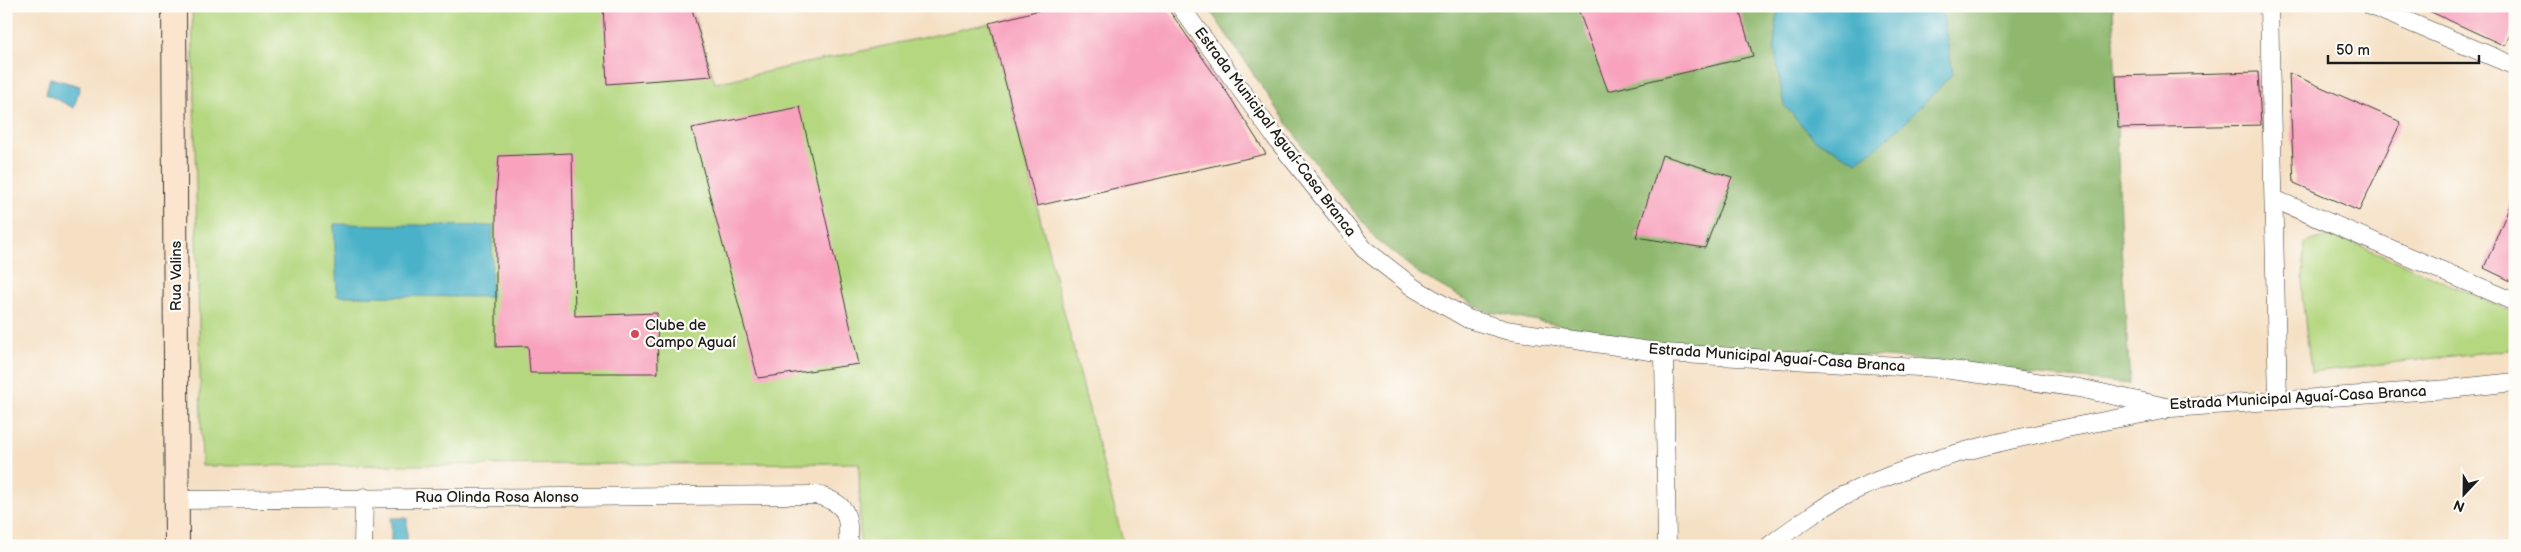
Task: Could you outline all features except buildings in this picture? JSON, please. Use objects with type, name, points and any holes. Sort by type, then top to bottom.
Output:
[{"type":"street","name":"Rua Valins","points":[[174,6],[177,546]]},
{"type":"street","name":"Estrada Municipal Aguaí-Casa Branca","points":[[1180,6],[1275,137],[1364,249],[1414,288],[1468,319],[1506,330],[1664,353],[1937,368],[2079,388],[2172,408],[2449,389],[2515,382]]},
{"type":"street","points":[[2269,6],[2278,401]]},
{"type":"street","points":[[2371,6],[2401,11],[2515,66]]},
{"type":"street","points":[[2274,199],[2515,302]]},
{"type":"street","points":[[1664,353],[1668,546]]},
{"type":"street","points":[[1769,546],[1844,496],[1928,463],[2024,436],[2172,408]]},
{"type":"street","name":"Rua Olinda Rosa Alonso","points":[[177,500],[364,497],[817,495],[836,502],[844,509],[848,520],[848,546]]},
{"type":"street","points":[[363,546],[364,497]]},
{"type":"green space","name":"Clube de Campo Aguaí","points":[[192,6],[691,6],[715,83],[990,23],[1124,546],[860,546],[859,463],[202,466]]},
{"type":"green space","points":[[1207,6],[2113,6],[2121,247],[2130,384],[2030,374],[1975,364],[1872,356],[1657,344],[1486,311],[1421,275],[1377,240],[1309,155]]},
{"type":"green space","points":[[2334,234],[2515,313],[2515,349],[2311,372],[2302,296],[2305,243]]},
{"type":"water","points":[[1778,6],[1941,6],[1953,73],[1895,132],[1857,162],[1814,139],[1784,105],[1774,46]]},
{"type":"water","points":[[50,78],[80,86],[74,108],[46,94]]},
{"type":"water","points":[[334,224],[493,226],[491,297],[337,296]]},
{"type":"water","points":[[391,518],[407,518],[407,546],[391,546]]},
{"type":"place","name":"Clube de Campo Aguaí","points":[[635,334]]}]
